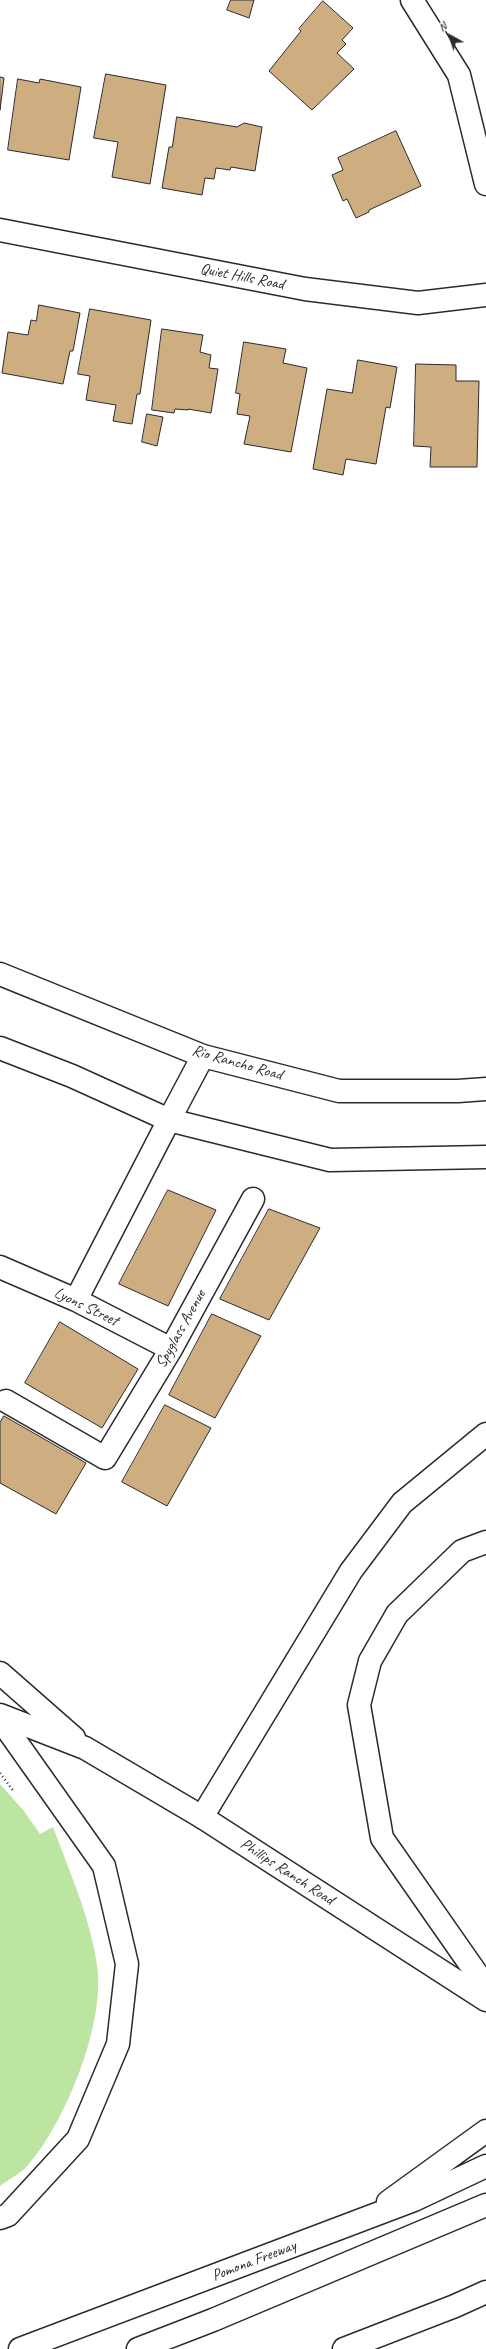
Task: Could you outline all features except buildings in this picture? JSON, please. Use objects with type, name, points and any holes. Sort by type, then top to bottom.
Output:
[{"type":"main road","points":[[412,0],[459,75],[486,184]]},
{"type":"main road","name":"Quiet Hills Road","points":[[0,230],[305,289],[418,303],[486,295]]},
{"type":"main road","name":"Rio Rancho Road","points":[[0,974],[202,1056],[338,1091],[458,1091],[486,1089]]},
{"type":"main road","points":[[0,1048],[72,1076],[169,1120],[330,1160],[486,1157]]},
{"type":"main road","points":[[76,1300],[202,1056]]},
{"type":"main road","name":"Spyglass Avenue","points":[[6,1401],[105,1458],[171,1349],[253,1199]]},
{"type":"main road","name":"Lyons Street","points":[[0,1267],[76,1300],[171,1349]]},
{"type":"main road","points":[[202,1817],[351,1571],[402,1503],[486,1434]]},
{"type":"main road","points":[[486,1542],[462,1551],[397,1614],[370,1661],[359,1705],[382,1838],[486,1987]]},
{"type":"main road","name":"Phillips Ranch Road","points":[[0,1673],[85,1748]]},
{"type":"main road","name":"Phillips Ranch Road","points":[[0,1715],[85,1748],[202,1817],[486,2000]]},
{"type":"main road","points":[[0,1719],[104,1866],[127,1964],[118,2044],[78,2139],[8,2215],[0,2218]]},
{"type":"main road","points":[[363,2220],[486,2131]]},
{"type":"main road","name":"Pomona Freeway","points":[[20,2349],[414,2200],[486,2166]]},
{"type":"main road","points":[[138,2349],[213,2320],[486,2205]]},
{"type":"main road","points":[[344,2349],[455,2306],[486,2292]]},
{"type":"green space","points":[[0,1784],[24,1811],[40,1834],[53,1827],[79,1895],[90,1930],[97,1965],[98,1988],[95,2014],[89,2042],[69,2097],[43,2145],[29,2164],[0,2186]]}]
